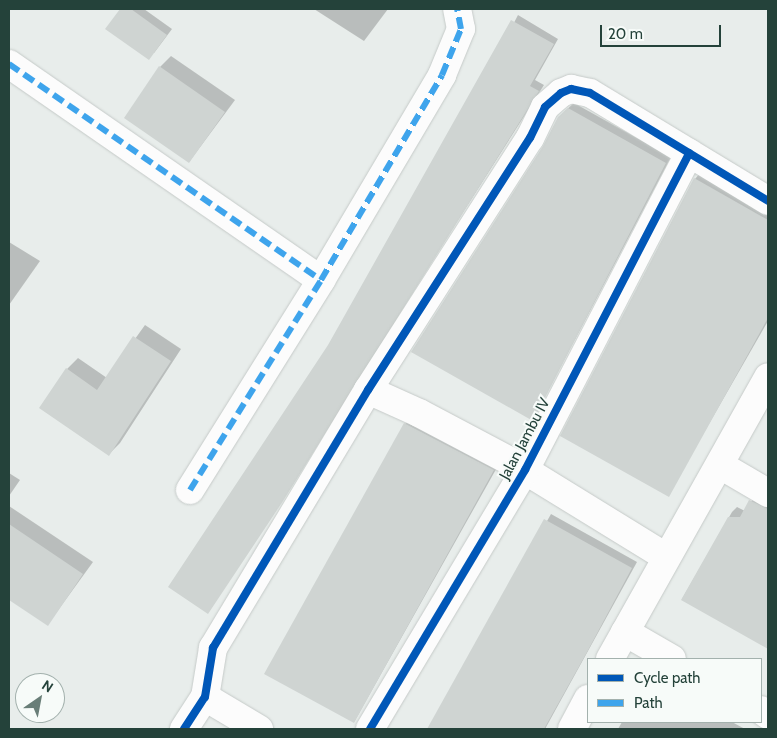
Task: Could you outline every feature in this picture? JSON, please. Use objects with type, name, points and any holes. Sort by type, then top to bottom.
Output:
[{"type":"street","points":[[190,490],[321,280],[442,75],[461,29],[457,9]]},
{"type":"street","points":[[9,64],[321,280]]},
{"type":"street","points":[[184,729],[205,697],[212,648],[368,390],[530,138],[545,107],[561,93],[572,89],[590,93],[768,201]]},
{"type":"street","name":"Jalan Jambu IV","points":[[370,729],[525,470],[689,153]]},
{"type":"street","points":[[611,658],[768,377]]},
{"type":"street","points":[[368,390],[419,413],[525,470],[666,557]]},
{"type":"street","points":[[720,465],[768,493]]},
{"type":"street","points":[[625,632],[670,658]]},
{"type":"street","points":[[205,697],[259,729]]},
{"type":"street","points":[[572,729],[587,701]]},
{"type":"building","points":[[120,9],[131,9],[167,35],[149,60],[105,29]]},
{"type":"building","points":[[511,20],[554,44],[530,86],[539,91],[283,501],[208,614],[168,587],[328,345]]},
{"type":"building","points":[[159,66],[225,112],[189,163],[124,118]]},
{"type":"building","points":[[568,108],[666,163],[533,421],[411,352],[543,146],[558,117]]},
{"type":"building","points":[[694,178],[768,220],[768,318],[669,497],[560,436]]},
{"type":"building","points":[[133,336],[171,361],[109,456],[39,408],[66,368],[97,390]]},
{"type":"building","points":[[404,423],[494,470],[354,723],[264,674]]},
{"type":"building","points":[[749,500],[768,509],[768,649],[681,600],[728,517],[740,517]]},
{"type":"building","points":[[544,519],[632,568],[586,654],[544,729],[427,729]]},
{"type":"building","points":[[9,524],[83,574],[48,626],[9,600]]},
{"type":"marked path","points":[[190,490],[321,280],[442,75],[461,29],[457,9]]},
{"type":"marked path","points":[[9,64],[321,280]]},
{"type":"cycle path","points":[[184,729],[205,697],[213,648],[368,390],[530,138],[545,107],[561,93],[571,89],[590,93],[768,201]]},
{"type":"cycle path","points":[[370,729],[525,470],[689,153]]}]
